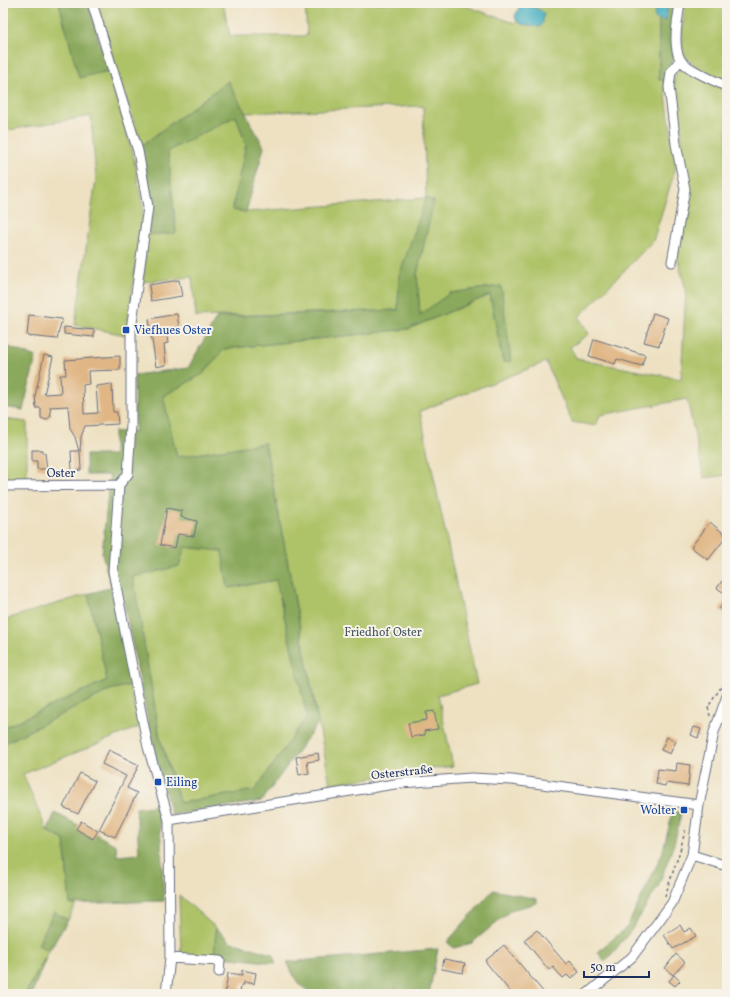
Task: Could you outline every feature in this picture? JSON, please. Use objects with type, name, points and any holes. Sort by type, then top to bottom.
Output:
[{"type":"street","points":[[92,3],[138,151],[148,207],[131,330],[131,425],[128,474],[120,485],[113,571],[148,747],[169,820],[170,958],[166,994]]},
{"type":"street","points":[[680,3],[677,43],[680,60],[688,67],[727,88]]},
{"type":"street","points":[[672,262],[685,189],[676,144],[669,87],[671,72],[680,60]]},
{"type":"street","name":"Oster","points":[[3,486],[120,485]]},
{"type":"street","points":[[588,994],[632,957],[672,903],[692,855],[699,805],[714,732],[727,696]]},
{"type":"street","name":"Osterstraße","points":[[169,820],[388,785],[470,778],[512,780],[699,805]]},
{"type":"street","points":[[692,855],[727,866]]},
{"type":"street","points":[[170,958],[220,961],[219,972]]},
{"type":"path","points":[[711,721],[708,707],[727,678]]},
{"type":"path","points":[[664,899],[680,851],[687,824]]},
{"type":"green space","points":[[3,3],[59,3],[79,77],[108,71],[133,153],[143,208],[126,335],[75,325],[96,179],[91,116],[3,131]]},
{"type":"green space","points":[[59,3],[88,3],[108,71],[79,78]]},
{"type":"green space","name":"Friedhof Oster","points":[[96,3],[223,3],[230,36],[307,36],[305,3],[457,3],[515,23],[527,3],[659,3],[659,79],[664,81],[676,167],[653,241],[579,317],[589,334],[570,347],[577,359],[681,379],[686,290],[677,257],[689,188],[673,81],[679,66],[727,92],[727,475],[704,478],[687,399],[600,415],[596,426],[572,422],[546,362],[420,411],[477,684],[438,695],[453,766],[330,784],[265,443],[177,457],[163,396],[203,374],[224,349],[408,329],[490,295],[503,362],[511,361],[501,286],[450,293],[420,315],[417,274],[433,202],[399,276],[398,310],[196,317],[192,277],[143,282],[147,235],[176,232],[168,151],[236,116],[246,145],[232,210],[246,212],[426,198],[423,106],[245,113],[228,81],[141,146]]},
{"type":"green space","points":[[659,3],[675,3],[673,43],[674,58],[664,81],[659,79]]},
{"type":"green space","points":[[685,3],[727,3],[727,81],[697,67],[689,61],[684,54],[682,34]]},
{"type":"green space","points":[[228,81],[264,147],[246,212],[232,210],[246,145],[236,116],[168,151],[176,233],[147,235],[152,209],[141,146]]},
{"type":"green space","points":[[426,198],[434,201],[417,274],[420,315],[450,293],[501,286],[511,361],[503,362],[490,295],[408,329],[224,349],[203,374],[163,396],[177,457],[265,443],[318,723],[262,801],[171,815],[153,746],[120,584],[111,587],[102,553],[110,475],[86,475],[86,455],[114,455],[114,432],[135,431],[134,375],[188,368],[217,317],[398,310],[399,276]],"holes":[[[185,547],[222,551],[228,588],[276,580],[307,716],[255,790],[180,803],[160,738],[133,577],[179,566]]]},
{"type":"green space","points":[[6,346],[36,357],[23,410],[3,407],[3,355]]},
{"type":"green space","points":[[3,419],[27,422],[27,480],[3,480]]},
{"type":"green space","points":[[184,547],[222,551],[228,588],[276,580],[307,716],[256,790],[180,803],[160,738],[132,577],[179,566]]},
{"type":"green space","points":[[111,587],[130,685],[110,690],[3,744],[3,728],[107,680],[88,594]]},
{"type":"green space","points":[[88,594],[107,680],[3,728],[3,620]]},
{"type":"green space","points":[[130,685],[139,727],[23,774],[47,831],[64,840],[70,904],[76,904],[68,920],[54,912],[38,945],[49,951],[25,994],[3,994],[3,744],[110,690]]},
{"type":"green space","points":[[159,805],[164,901],[70,904],[64,840],[47,831],[55,813],[116,845],[117,856],[139,854],[136,808]]},
{"type":"green space","points":[[673,811],[681,813],[675,841],[659,885],[630,932],[605,962],[598,952],[627,927],[662,854]]},
{"type":"green space","points":[[493,890],[537,899],[537,903],[511,910],[472,943],[454,948],[447,942]]},
{"type":"green space","points":[[179,895],[216,928],[214,956],[181,954]]},
{"type":"green space","points":[[54,912],[68,920],[49,951],[38,945]]},
{"type":"green space","points":[[216,928],[231,942],[272,954],[276,963],[214,956]]},
{"type":"green space","points":[[438,949],[429,994],[402,994],[399,988],[360,994],[313,994],[298,984],[287,962]]},
{"type":"green space","points":[[47,955],[32,994],[25,994]]},
{"type":"water","points":[[521,3],[544,13],[543,22],[540,27],[522,24],[516,20],[515,16]]},
{"type":"water","points":[[657,3],[668,3],[666,21],[656,19],[654,15]]},
{"type":"building","points":[[179,280],[182,296],[151,301],[149,285]]},
{"type":"building","points":[[653,313],[668,318],[659,346],[644,342]]},
{"type":"building","points":[[177,314],[179,327],[166,329],[168,343],[164,344],[166,365],[156,367],[149,319]]},
{"type":"building","points":[[29,315],[62,319],[57,339],[27,336]]},
{"type":"building","points":[[64,327],[94,330],[94,337],[64,334]]},
{"type":"building","points":[[594,339],[645,355],[642,366],[617,359],[615,364],[589,356]]},
{"type":"building","points":[[44,355],[53,357],[44,394],[61,393],[60,375],[66,375],[65,360],[120,356],[120,370],[88,371],[89,384],[83,385],[84,414],[98,413],[96,386],[112,384],[113,412],[117,412],[118,424],[85,426],[81,437],[81,470],[72,471],[71,451],[79,451],[75,437],[70,429],[68,406],[50,407],[51,416],[46,420],[41,418],[41,408],[36,408],[35,396]]},
{"type":"building","points":[[32,450],[42,450],[42,453],[45,453],[47,469],[37,469],[37,461],[32,461]]},
{"type":"building","points":[[167,508],[182,511],[181,517],[197,521],[194,536],[178,534],[175,548],[160,545]]},
{"type":"building","points":[[710,522],[727,536],[708,560],[691,547]]},
{"type":"building","points":[[722,581],[727,585],[727,595],[717,588]]},
{"type":"building","points":[[727,598],[727,615],[719,609]]},
{"type":"building","points":[[434,711],[438,729],[424,731],[425,735],[411,737],[408,723],[427,720],[426,712]]},
{"type":"building","points":[[694,727],[701,729],[698,738],[691,735]]},
{"type":"building","points":[[667,737],[676,741],[670,754],[661,750]]},
{"type":"building","points":[[109,750],[139,765],[127,788],[137,793],[115,837],[99,830],[126,776],[102,764]]},
{"type":"building","points":[[318,753],[319,760],[307,762],[309,773],[299,775],[296,757]]},
{"type":"building","points":[[677,763],[690,765],[688,786],[666,783],[665,786],[656,784],[658,769],[676,771]]},
{"type":"building","points":[[80,773],[95,781],[78,814],[63,807]]},
{"type":"building","points":[[81,821],[98,831],[93,839],[76,829]]},
{"type":"building","points":[[680,925],[684,932],[691,928],[696,936],[673,949],[664,935]]},
{"type":"building","points":[[537,930],[566,964],[570,961],[579,972],[571,979],[567,975],[563,978],[553,967],[549,970],[524,940]]},
{"type":"building","points":[[504,945],[545,994],[512,994],[485,961]]},
{"type":"building","points":[[676,954],[685,962],[673,975],[665,968]]},
{"type":"building","points":[[444,959],[465,963],[463,973],[442,969]]},
{"type":"building","points":[[242,970],[256,973],[254,984],[244,982],[244,985],[241,985],[240,994],[225,994],[228,973],[242,975]]},
{"type":"building","points":[[674,975],[680,981],[675,986],[669,981]]},
{"type":"place","name":"Viefhues Oster","points":[[126,330]]},
{"type":"place","name":"Eiling","points":[[158,782]]},
{"type":"place","name":"Wolter","points":[[684,810]]}]
